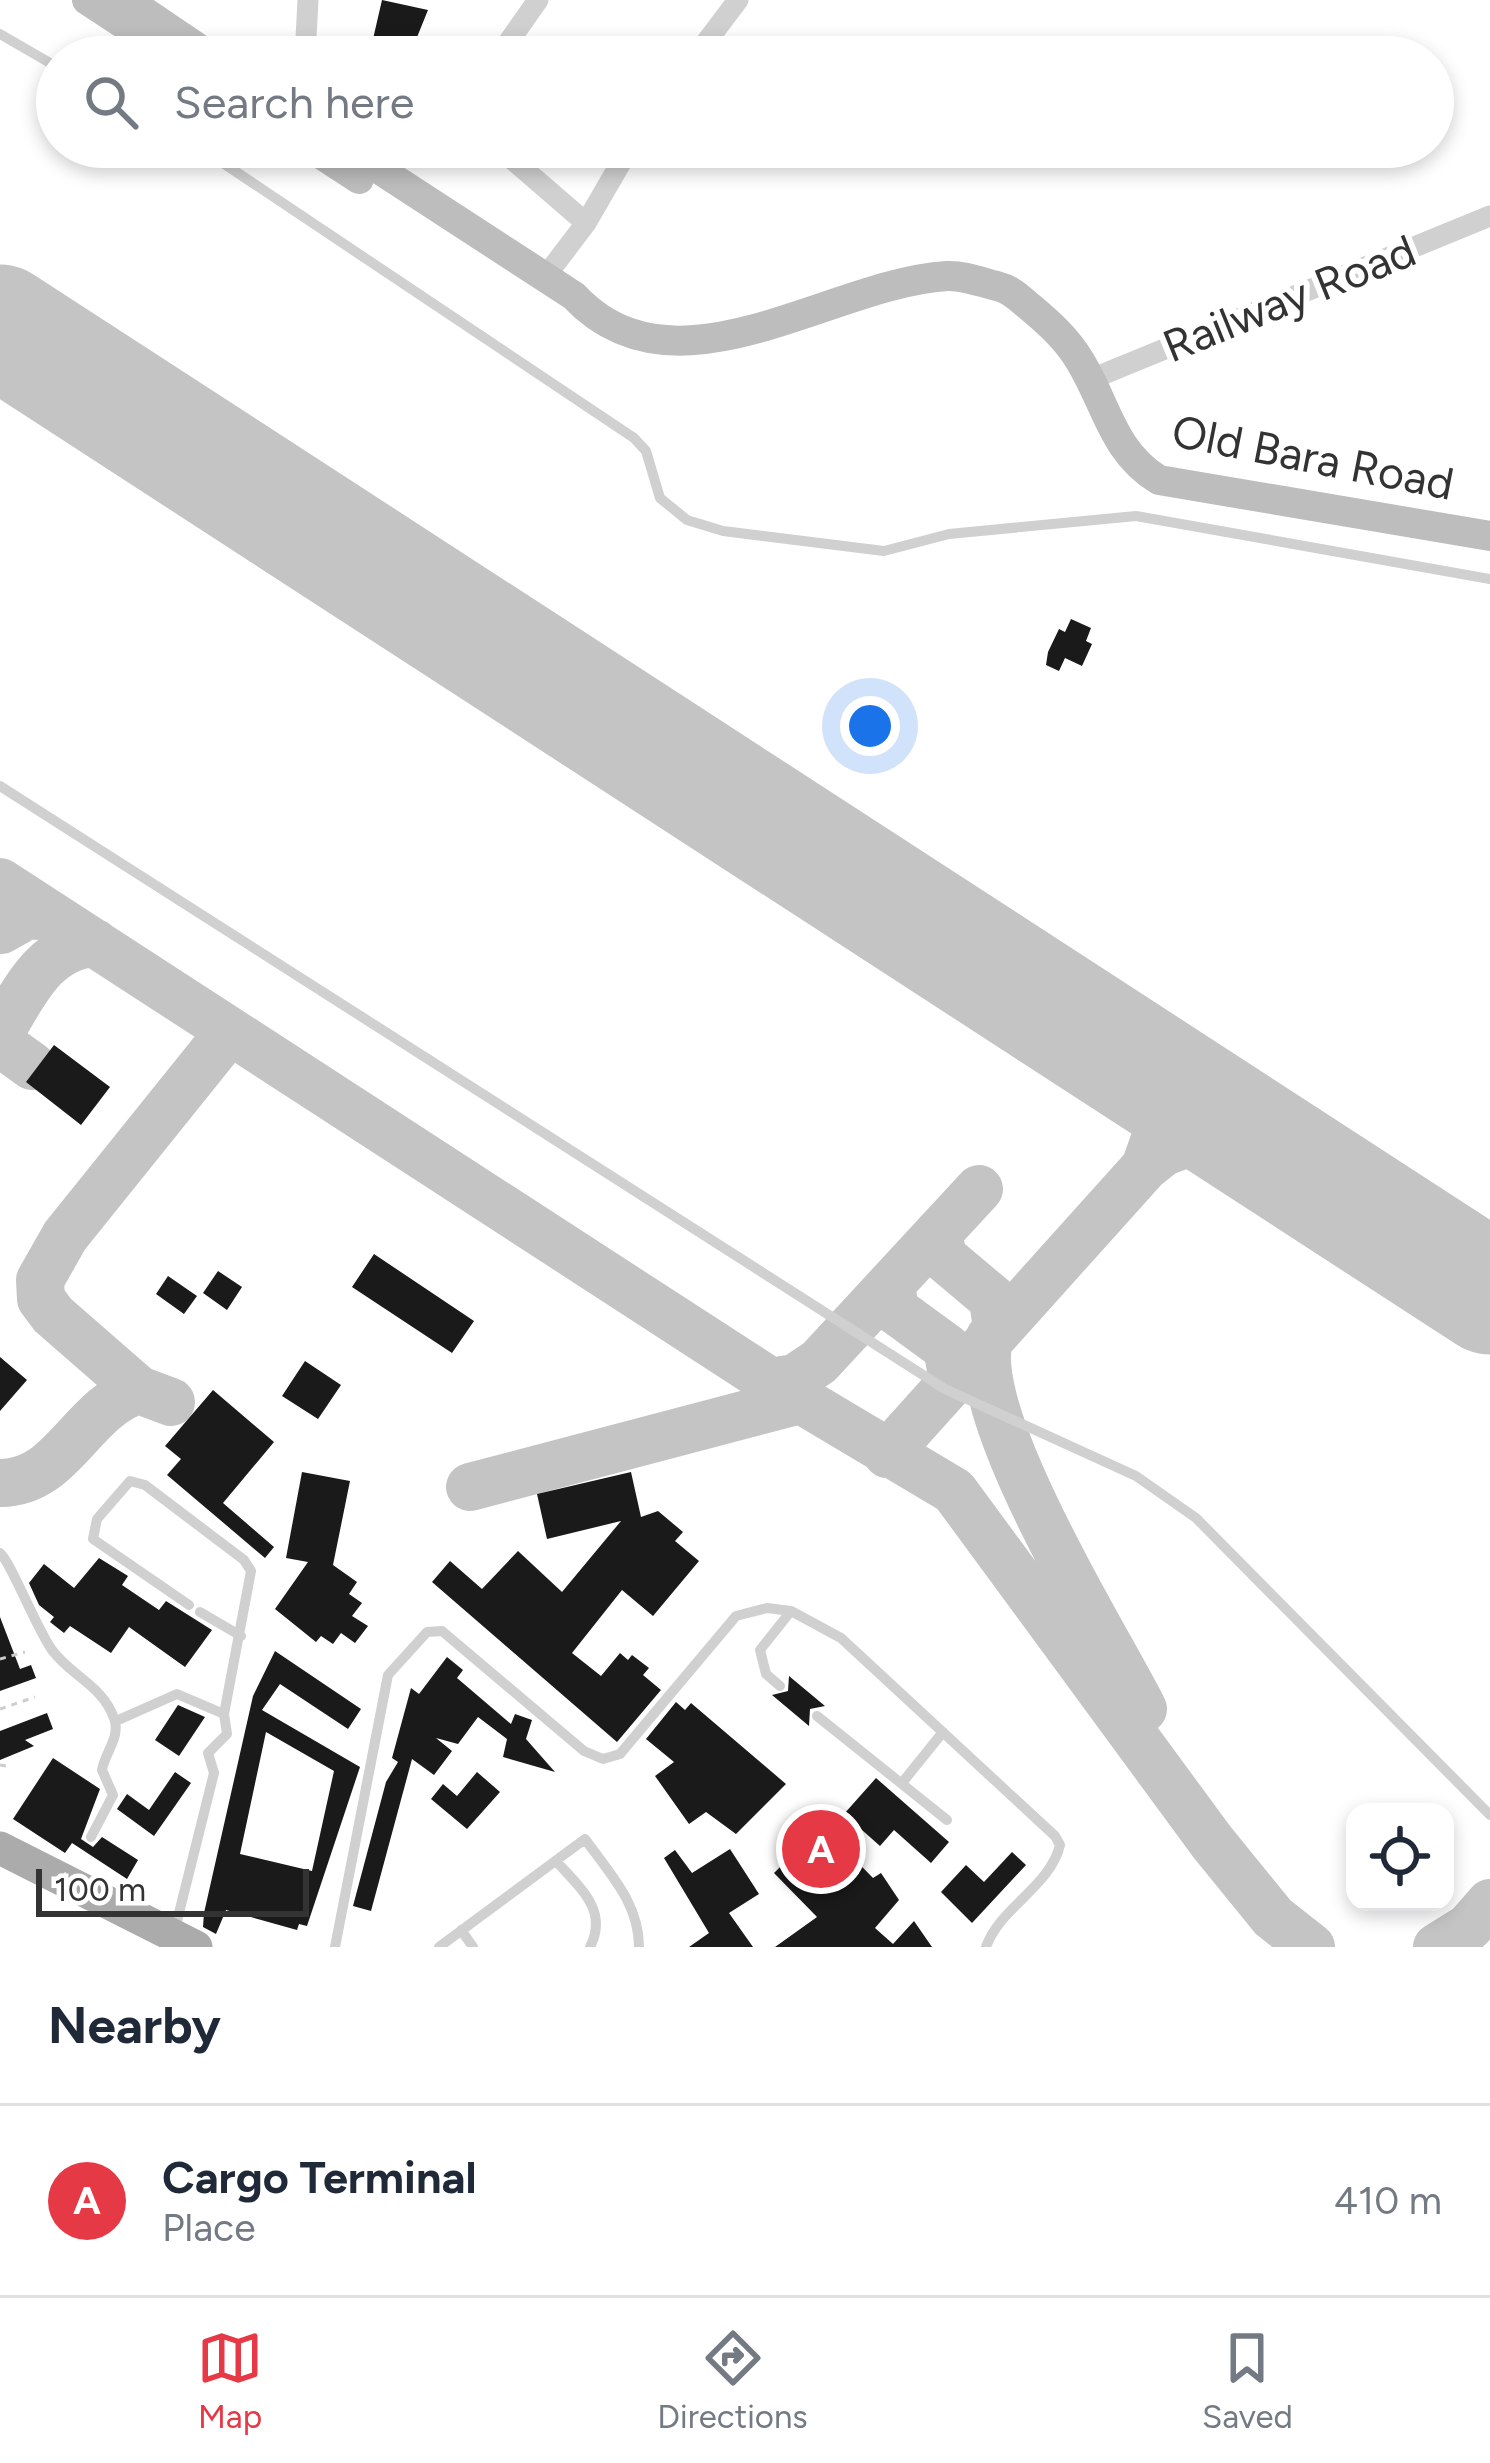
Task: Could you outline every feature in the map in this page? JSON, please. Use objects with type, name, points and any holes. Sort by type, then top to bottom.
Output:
[{"type":"main road","points":[[0,1847],[184,1941]]},
{"type":"street","points":[[87,0],[141,36]]},
{"type":"street","points":[[128,0],[180,36]]},
{"type":"street","points":[[306,36],[308,0]]},
{"type":"street","points":[[512,36],[538,0]]},
{"type":"street","points":[[711,36],[738,0]]},
{"type":"street","points":[[342,168],[541,300],[590,314]]},
{"type":"street","name":"Old Bara Road","points":[[377,168],[545,278],[590,314],[659,341],[725,337],[862,294],[949,275],[1007,289],[1056,328],[1089,380],[1118,442],[1135,465],[1159,480],[1490,536]]},
{"type":"street","points":[[522,168],[586,223]]},
{"type":"street","points":[[545,278],[586,223],[618,168]]},
{"type":"street","name":"Railway Road","points":[[1089,380],[1490,216]]},
{"type":"lane","points":[[0,34],[36,55]]},
{"type":"lane","points":[[230,168],[634,438],[646,451],[660,498],[687,520],[743,535],[884,551],[949,534],[1136,516],[1490,579]]},
{"type":"lane","points":[[0,787],[945,1389],[1162,1491],[1196,1518],[1490,1815]]},
{"type":"lane","points":[[184,1941],[214,1773],[208,1754],[227,1734],[224,1714],[241,1636],[249,1565],[145,1485],[130,1481],[97,1519],[93,1539],[241,1636]]},
{"type":"lane","points":[[0,1553],[10,1562],[24,1606],[54,1652],[97,1688],[116,1721],[115,1740],[102,1770],[113,1795],[91,1838]]},
{"type":"lane","points":[[335,1947],[388,1675],[427,1632],[442,1631],[584,1751],[603,1759],[620,1754],[736,1616],[766,1608],[791,1611],[841,1638],[1060,1846],[1056,1862],[998,1925],[986,1947]]},
{"type":"lane","points":[[780,1686],[766,1674],[760,1650],[791,1611]]},
{"type":"lane","points":[[116,1721],[177,1694],[224,1714]]},
{"type":"lane","points":[[818,1715],[946,1820]]},
{"type":"lane","points":[[902,1783],[943,1732]]},
{"type":"lane","points":[[439,1947],[585,1839],[630,1902],[638,1922],[638,1947]]},
{"type":"lane","points":[[556,1861],[590,1900],[598,1921],[590,1947]]},
{"type":"lane","points":[[461,1930],[473,1947]]},
{"type":"path","points":[[0,1659],[25,1652]]},
{"type":"path","points":[[0,1708],[34,1697]]},
{"type":"building","points":[[382,0],[428,10],[417,36],[374,36]]},
{"type":"building","points":[[1071,619],[1091,628],[1086,641],[1092,644],[1082,666],[1065,658],[1059,671],[1046,665],[1048,652],[1059,629],[1065,632]]},
{"type":"building","points":[[54,1045],[110,1087],[81,1125],[26,1082]]},
{"type":"building","points":[[374,1254],[474,1321],[452,1353],[352,1287]]},
{"type":"building","points":[[218,1271],[242,1287],[227,1310],[203,1293]]},
{"type":"building","points":[[168,1276],[197,1296],[184,1314],[156,1294]]},
{"type":"building","points":[[0,1357],[27,1380],[0,1411]]},
{"type":"building","points":[[305,1361],[341,1385],[318,1419],[282,1396]]},
{"type":"building","points":[[213,1390],[274,1442],[223,1503],[274,1547],[265,1558],[167,1475],[181,1459],[165,1446]]},
{"type":"building","points":[[302,1472],[350,1481],[333,1565],[357,1582],[349,1594],[362,1603],[352,1616],[368,1626],[355,1643],[341,1633],[333,1644],[321,1636],[316,1642],[275,1609],[308,1562],[286,1558]]},
{"type":"building","points":[[631,1472],[641,1517],[658,1511],[683,1532],[675,1541],[699,1561],[653,1616],[622,1590],[572,1653],[601,1676],[620,1653],[628,1660],[632,1655],[649,1668],[643,1675],[661,1690],[617,1742],[432,1582],[450,1561],[482,1589],[518,1551],[562,1592],[621,1521],[547,1539],[537,1494]]},
{"type":"building","points":[[99,1558],[128,1576],[122,1585],[159,1610],[166,1601],[212,1630],[185,1667],[129,1627],[111,1653],[70,1626],[64,1633],[50,1622],[54,1617],[39,1605],[29,1583],[44,1564],[74,1588]]},
{"type":"building","points":[[0,1617],[20,1669],[31,1665],[36,1678],[0,1691]]},
{"type":"building","points":[[275,1651],[361,1709],[348,1729],[280,1684],[262,1710],[360,1767],[307,1926],[299,1924],[297,1930],[226,1910],[216,1934],[203,1927],[204,1913],[253,1696]],"holes":[[[266,1732],[334,1771],[312,1871],[240,1854]]]},
{"type":"building","points":[[447,1657],[463,1670],[457,1678],[511,1724],[515,1714],[532,1720],[526,1739],[555,1772],[503,1757],[507,1739],[478,1717],[458,1744],[436,1738],[452,1751],[434,1775],[412,1759],[371,1911],[353,1906],[386,1782],[398,1762],[392,1758],[411,1688],[419,1694]]},
{"type":"building","points":[[789,1676],[825,1706],[810,1709],[809,1726],[772,1695],[788,1691]]},
{"type":"building","points":[[676,1702],[685,1710],[691,1703],[786,1784],[736,1834],[706,1812],[689,1824],[655,1776],[674,1762],[646,1739]]},
{"type":"building","points":[[178,1705],[205,1717],[179,1756],[155,1740]]},
{"type":"building","points":[[47,1713],[53,1729],[25,1740],[34,1746],[0,1760],[0,1731]]},
{"type":"building","points":[[53,1758],[100,1789],[81,1839],[93,1847],[102,1837],[138,1860],[127,1879],[72,1843],[65,1853],[13,1819]]},
{"type":"building","points":[[175,1772],[191,1783],[154,1836],[117,1809],[127,1794],[149,1810]]},
{"type":"building","points":[[477,1772],[500,1792],[467,1829],[431,1799],[443,1784],[457,1796]]},
{"type":"building","points":[[876,1778],[949,1842],[931,1863],[894,1830],[880,1846],[844,1814]]},
{"type":"building","points":[[822,1826],[873,1878],[881,1873],[899,1900],[875,1928],[893,1944],[914,1921],[932,1947],[775,1947],[817,1917],[774,1873]]},
{"type":"building","points":[[730,1849],[759,1894],[729,1913],[753,1947],[689,1947],[709,1933],[664,1858],[675,1850],[692,1873]]},
{"type":"building","points":[[1012,1852],[1026,1865],[972,1923],[941,1892],[966,1865],[984,1882]]},
{"type":"taxiway","points":[[0,882],[771,1382],[954,1491],[1212,1842],[1273,1917],[1311,1947]]},
{"type":"taxiway","points":[[1,930],[26,916],[51,915]]},
{"type":"taxiway","points":[[0,1033],[49,962],[77,946],[95,943]]},
{"type":"taxiway","points":[[171,1402],[139,1390],[53,1315],[41,1299],[40,1280],[65,1236],[229,1032]]},
{"type":"taxiway","points":[[0,1043],[32,1066]]},
{"type":"taxiway","points":[[1145,1167],[1167,1105],[1168,1082]]},
{"type":"taxiway","points":[[887,1454],[1145,1167],[1164,1152],[1234,1126]]},
{"type":"taxiway","points":[[771,1382],[795,1378],[819,1362],[979,1189]]},
{"type":"taxiway","points":[[938,1233],[943,1257],[993,1299],[997,1329]]},
{"type":"taxiway","points":[[891,1285],[895,1310],[947,1348],[953,1380]]},
{"type":"taxiway","points":[[990,1337],[988,1371],[1017,1467],[1143,1709]]},
{"type":"taxiway","points":[[0,1483],[40,1471],[102,1412],[139,1390]]},
{"type":"taxiway","points":[[470,1487],[800,1400]]},
{"type":"taxiway","points":[[1437,1947],[1469,1927],[1490,1903]]},
{"type":"runway","points":[[0,326],[1490,1293]]},
{"type":"place","name":"Cargo Terminal","points":[[821,1849]]}]
